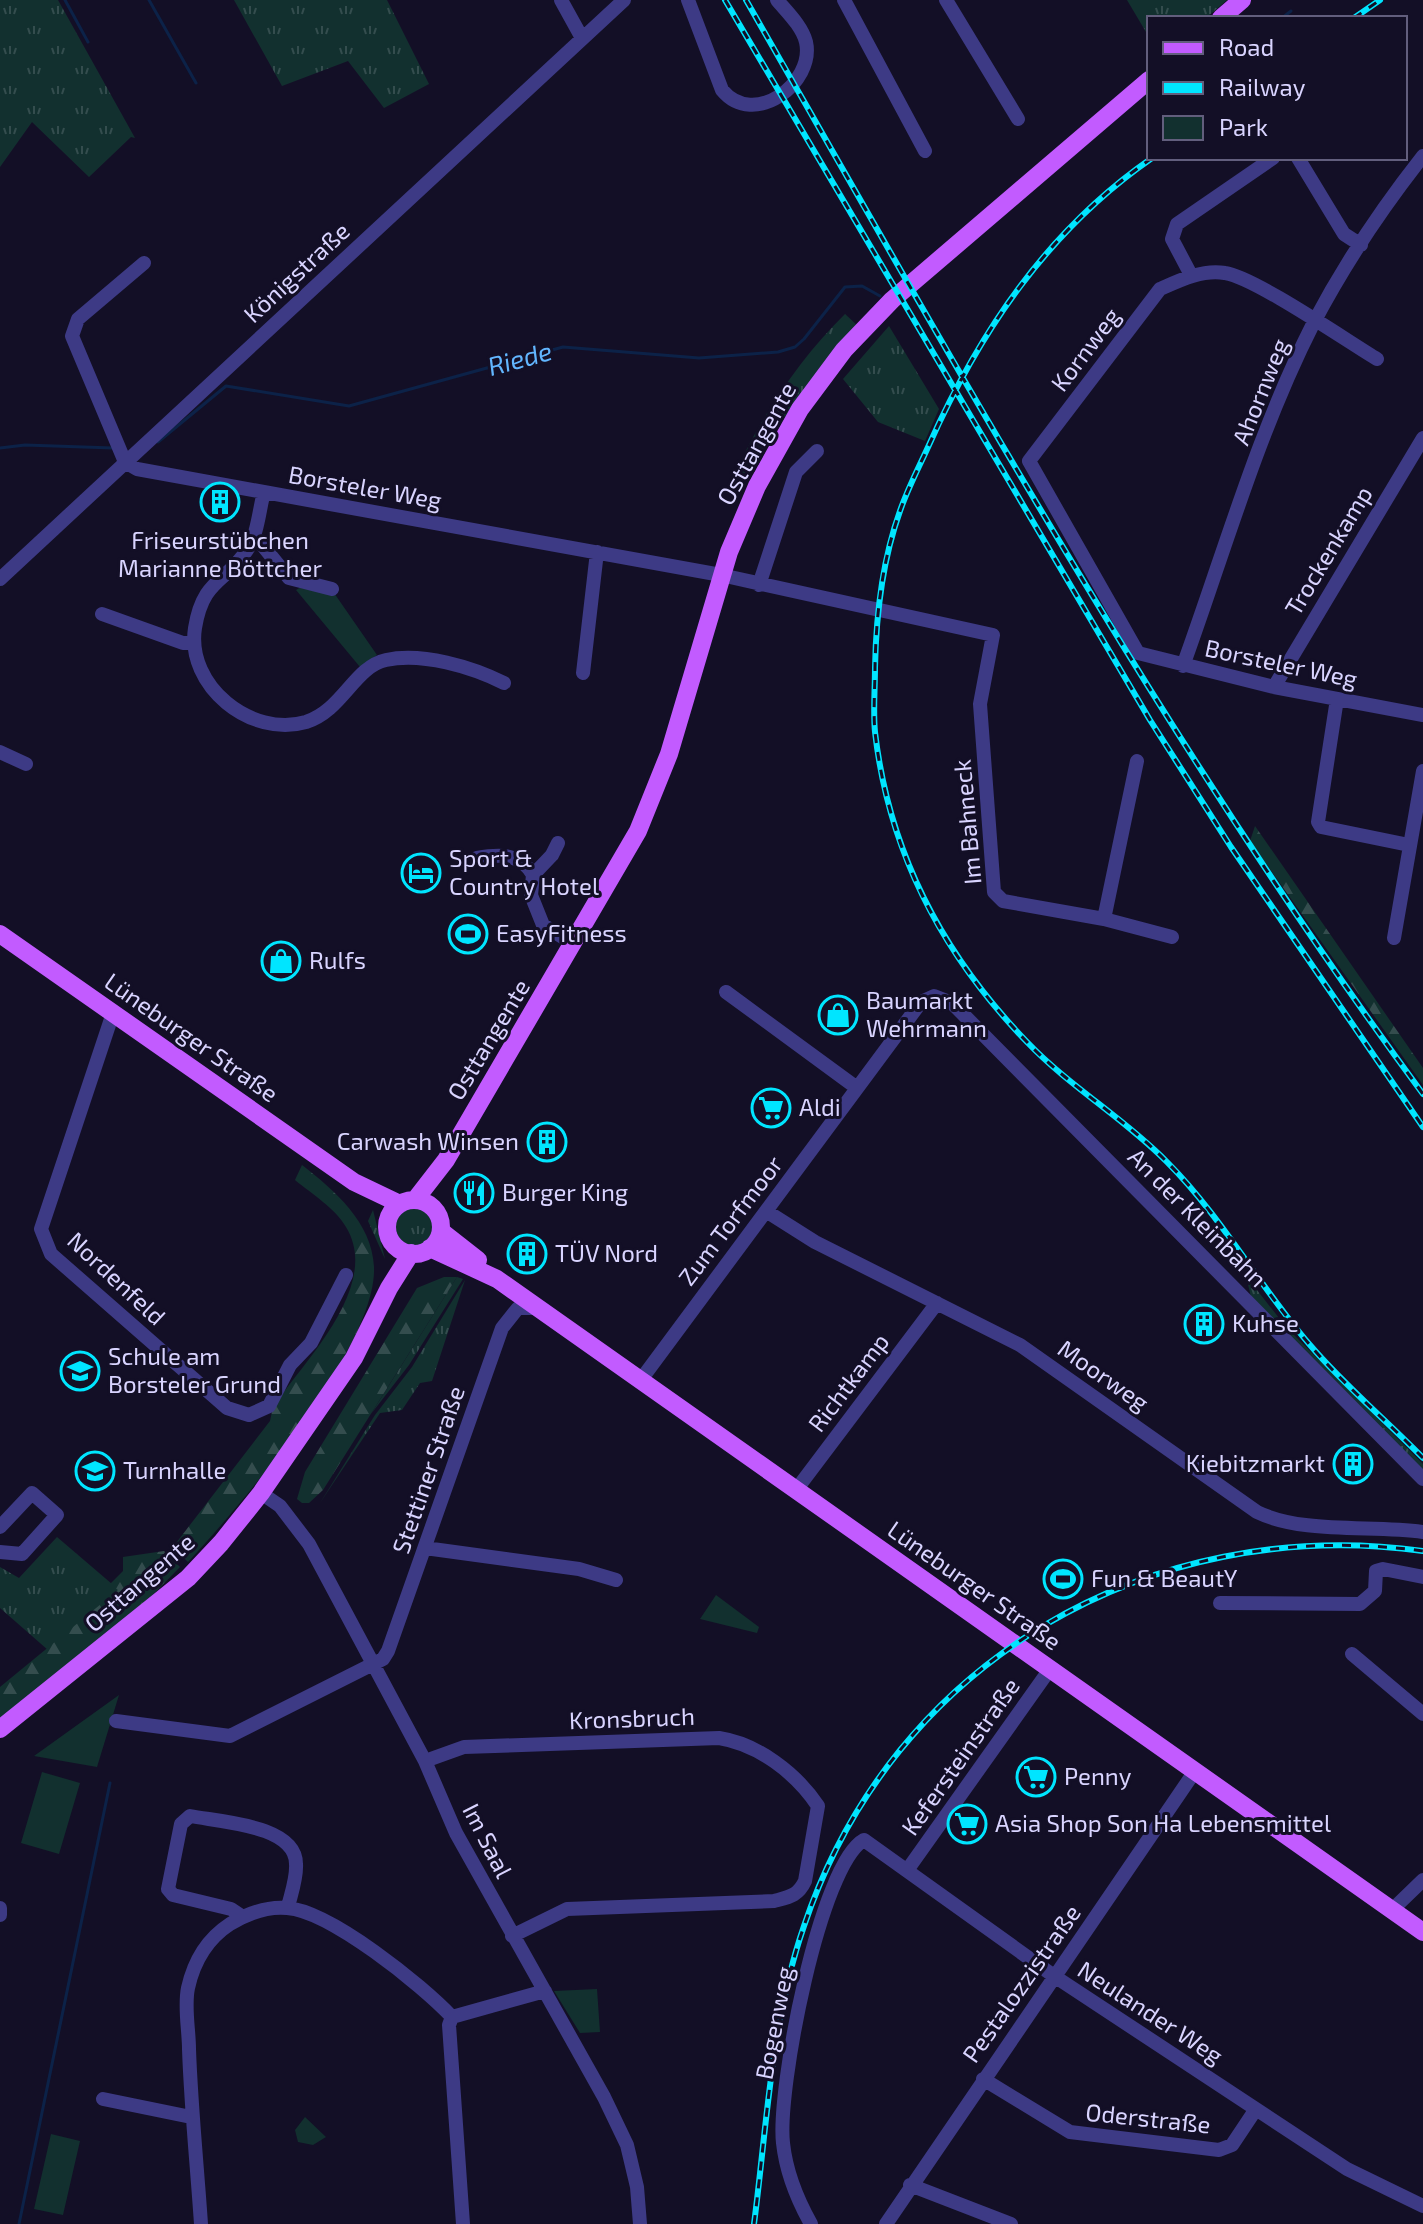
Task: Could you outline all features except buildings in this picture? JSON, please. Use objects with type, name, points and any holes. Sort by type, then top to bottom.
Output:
[{"type":"main road","points":[[1223,16],[1242,0]]},
{"type":"main road","name":"Osttangente","points":[[409,1207],[446,1160],[625,857],[655,791],[721,575],[757,486],[788,429],[831,366],[871,321],[1147,82]]},
{"type":"main road","name":"Lüneburger Straße","points":[[0,934],[354,1182],[409,1207]]},
{"type":"main road","points":[[409,1207],[440,1221],[441,1231],[430,1248],[403,1249],[388,1233],[409,1207]]},
{"type":"main road","name":"Lüneburger Straße","points":[[441,1231],[485,1265],[497,1279]]},
{"type":"main road","name":"Lüneburger Straße","points":[[430,1248],[497,1279],[1423,1932]]},
{"type":"main road","name":"Osttangente","points":[[0,1729],[188,1578],[261,1493],[354,1358],[389,1288],[403,1249]]},
{"type":"street","points":[[561,0],[582,38]]},
{"type":"street","name":"Königstraße","points":[[0,579],[624,0]]},
{"type":"street","points":[[688,0],[722,90],[731,101],[745,107],[759,105],[782,95],[806,58],[806,42],[798,24],[777,0]]},
{"type":"street","points":[[844,0],[925,151]]},
{"type":"street","points":[[946,0],[1018,119]]},
{"type":"street","name":"Ahornweg","points":[[1183,666],[1274,413],[1315,322],[1361,245],[1423,156]]},
{"type":"street","points":[[1191,275],[1172,239],[1177,224],[1270,160]]},
{"type":"street","points":[[1299,160],[1344,234],[1361,245]]},
{"type":"street","points":[[125,462],[72,336],[78,319],[144,263]]},
{"type":"street","name":"Kornweg","points":[[1133,647],[1029,461],[1160,289],[1191,275],[1226,273],[1377,359]]},
{"type":"street","name":"Trockenkamp","points":[[1274,687],[1418,459],[1423,438]]},
{"type":"street","points":[[759,585],[796,472],[817,451]]},
{"type":"street","name":"Borsteler Weg","points":[[125,462],[137,469],[721,575],[993,635]]},
{"type":"street","points":[[264,492],[254,535],[244,555],[208,590],[193,643],[203,673],[228,704],[245,716],[286,726],[324,714],[339,703],[371,667],[384,660],[422,660],[474,670],[504,683]]},
{"type":"street","points":[[254,535],[289,578],[332,589]]},
{"type":"street","points":[[583,673],[597,552]]},
{"type":"street","points":[[102,614],[183,643],[193,643]]},
{"type":"street","name":"Im Bahneck","points":[[993,635],[980,704],[994,892],[1003,901],[1104,919],[1172,937]]},
{"type":"street","name":"Borsteler Weg","points":[[1133,647],[1145,658],[1274,687],[1423,715]]},
{"type":"street","points":[[1337,699],[1318,822],[1321,827],[1409,845]]},
{"type":"street","points":[[0,752],[26,764]]},
{"type":"street","points":[[1104,919],[1137,761]]},
{"type":"street","points":[[1394,938],[1423,771]]},
{"type":"street","points":[[533,875],[552,855],[558,843]]},
{"type":"street","points":[[477,858],[498,854],[515,857],[533,875],[534,909],[543,925],[574,944]]},
{"type":"street","points":[[726,992],[857,1088]]},
{"type":"street","name":"Zum Torfmoor","points":[[640,1381],[921,1002],[934,996]]},
{"type":"street","name":"An der Kleinbahn","points":[[934,996],[952,1003],[1423,1479]]},
{"type":"street","name":"Nordenfeld","points":[[113,1013],[41,1229],[51,1254],[227,1408],[249,1415],[269,1406],[290,1365],[311,1343],[346,1275]]},
{"type":"street","name":"Moorweg","points":[[766,1211],[815,1242],[1020,1345],[1257,1512],[1277,1522],[1423,1532]]},
{"type":"street","name":"Richtkamp","points":[[796,1490],[937,1303]]},
{"type":"street","name":"Stettiner Straße","points":[[373,1665],[388,1651],[502,1328],[518,1308],[538,1308]]},
{"type":"street","points":[[0,1527],[32,1493],[57,1515],[22,1554],[0,1552]]},
{"type":"street","name":"Im Saal","points":[[261,1493],[280,1506],[309,1544],[425,1761],[456,1833],[627,2145],[637,2187],[640,2224]]},
{"type":"street","points":[[425,1548],[579,1569],[616,1580]]},
{"type":"street","points":[[1220,1603],[1360,1604],[1375,1591],[1376,1571],[1383,1569],[1423,1577]]},
{"type":"street","points":[[1352,1654],[1423,1714]]},
{"type":"street","points":[[116,1721],[230,1736],[373,1665]]},
{"type":"street","name":"Kefersteinstraße","points":[[908,1869],[1050,1669]]},
{"type":"street","name":"Kronsbruch","points":[[425,1761],[464,1747],[719,1738],[742,1745],[781,1766],[807,1790],[818,1806],[805,1881],[801,1891],[791,1897],[774,1901],[567,1909],[512,1936]]},
{"type":"street","name":"Pestalozzistraße","points":[[886,2224],[1195,1771]]},
{"type":"street","points":[[243,1917],[231,1909],[173,1895],[168,1889],[181,1824],[190,1816],[278,1834],[292,1846],[297,1864],[288,1907]]},
{"type":"street","name":"Neulander Weg","points":[[864,1840],[1054,1976],[1256,2109],[1371,2183],[1423,2206]]},
{"type":"street","name":"Bogenweg","points":[[811,2224],[796,2194],[783,2143],[782,2113],[791,2045],[817,1938],[852,1850],[864,1840]]},
{"type":"street","points":[[1392,1910],[1423,1880]]},
{"type":"street","points":[[201,2224],[191,2117],[187,1992],[199,1956],[210,1939],[243,1917],[266,1909],[288,1907],[337,1926],[418,1986],[452,2017]]},
{"type":"street","points":[[0,1908],[0,1915]]},
{"type":"street","points":[[452,2017],[545,1991]]},
{"type":"street","points":[[452,2017],[449,2025],[463,2224]]},
{"type":"street","name":"Oderstraße","points":[[983,2079],[1070,2132],[1219,2150],[1232,2145],[1256,2109]]},
{"type":"street","points":[[103,2099],[191,2117]]},
{"type":"street","points":[[910,2185],[1011,2224]]},
{"type":"green space","points":[[0,0],[58,0],[135,138],[131,137],[89,177],[32,122],[0,167]]},
{"type":"green space","points":[[234,0],[387,0],[429,84],[384,108],[348,61],[282,86]]},
{"type":"green space","points":[[1127,0],[1227,0],[1208,16],[1147,16],[1147,34]]},
{"type":"green space","points":[[845,314],[859,327],[796,401],[744,483],[732,480],[781,392],[811,351]]},
{"type":"green space","points":[[889,326],[939,409],[925,441],[878,422],[843,379]]},
{"type":"green space","points":[[304,585],[332,590],[377,655],[360,667],[296,590]]},
{"type":"green space","points":[[1255,826],[1423,1068],[1423,1085],[1250,841]]},
{"type":"green space","points":[[302,1165],[349,1208],[366,1236],[374,1267],[369,1300],[354,1338],[302,1423],[240,1503],[188,1562],[173,1547],[270,1421],[273,1407],[335,1322],[354,1274],[354,1250],[346,1227],[330,1207],[295,1180]]},
{"type":"green space","points":[[413,1206],[427,1212],[433,1226],[427,1240],[413,1246],[399,1240],[393,1226],[399,1212]]},
{"type":"green space","points":[[373,1210],[385,1259],[368,1221]]},
{"type":"green space","points":[[1246,1276],[1286,1327],[1423,1464],[1423,1472],[1251,1297]]},
{"type":"green space","points":[[444,1277],[457,1277],[323,1490],[309,1503],[302,1503],[297,1499],[305,1472],[417,1288]]},
{"type":"green space","points":[[457,1277],[463,1279],[409,1365],[371,1414]]},
{"type":"green space","points":[[465,1280],[432,1381],[420,1383],[402,1410],[380,1413],[320,1503],[375,1415],[412,1367]]},
{"type":"green space","points":[[57,1537],[119,1590],[48,1650],[0,1608],[0,1567],[19,1578]]},
{"type":"green space","points":[[164,1551],[180,1567],[139,1609],[0,1721],[0,1687],[118,1590],[110,1584],[123,1571],[123,1557]]},
{"type":"green space","points":[[716,1595],[759,1627],[757,1633],[700,1619]]},
{"type":"green space","points":[[119,1695],[97,1767],[34,1756]]},
{"type":"green space","points":[[42,1772],[80,1783],[59,1854],[21,1843]]},
{"type":"green space","points":[[597,1989],[600,2032],[580,2033],[554,1991]]},
{"type":"green space","points":[[305,2117],[326,2137],[313,2145],[298,2142],[295,2130]]},
{"type":"green space","points":[[51,2134],[80,2141],[63,2215],[34,2209]]},
{"type":"waterway","points":[[65,0],[88,42]]},
{"type":"waterway","points":[[149,0],[196,83]]},
{"type":"waterway","name":"Riede","points":[[1285,16],[1291,11]]},
{"type":"waterway","name":"Riede","points":[[158,442],[226,386],[349,406],[563,347],[699,358],[778,352],[795,347],[804,339],[845,287],[862,286],[880,296]]},
{"type":"waterway","name":"Riede","points":[[0,448],[25,445],[113,448]]},
{"type":"waterway","points":[[19,2224],[110,1783]]},
{"type":"railway","points":[[725,0],[1150,720],[1231,847],[1423,1127]]},
{"type":"railway","points":[[746,0],[987,418],[1153,694],[1329,963],[1423,1094]]},
{"type":"railway","points":[[1357,16],[1380,0]]},
{"type":"railway","points":[[1149,160],[1080,217],[1021,286],[971,362],[910,486],[889,549],[879,608],[874,717],[882,777],[907,861],[925,900],[946,938],[997,1009],[1044,1058],[1133,1131],[1187,1183],[1310,1345],[1423,1458]]},
{"type":"railway","points":[[754,2224],[777,2036],[804,1926],[845,1832],[900,1750],[967,1681],[1044,1625],[1131,1584],[1224,1557],[1322,1546],[1423,1551]]},
{"type":"place","name":"Friseurstübchen Marianne Böttcher","points":[[220,502]]},
{"type":"place","name":"Sport & Country Hotel","points":[[421,873]]},
{"type":"place","name":"EasyFitness","points":[[468,934]]},
{"type":"place","name":"Rulfs","points":[[281,961]]},
{"type":"place","name":"Baumarkt Wehrmann","points":[[838,1015]]},
{"type":"place","name":"Aldi","points":[[771,1108]]},
{"type":"place","name":"Carwash Winsen","points":[[547,1142]]},
{"type":"place","name":"Burger King","points":[[474,1193]]},
{"type":"place","name":"TÜV Nord","points":[[527,1254]]},
{"type":"place","name":"Kuhse","points":[[1204,1324]]},
{"type":"place","name":"Schule am Borsteler Grund","points":[[80,1371]]},
{"type":"place","name":"Kiebitzmarkt","points":[[1353,1464]]},
{"type":"place","name":"Turnhalle","points":[[95,1471]]},
{"type":"place","name":"Fun & BeautY","points":[[1063,1579]]},
{"type":"place","name":"Penny","points":[[1036,1777]]},
{"type":"place","name":"Asia Shop Son Ha Lebensmittel","points":[[967,1824]]}]
